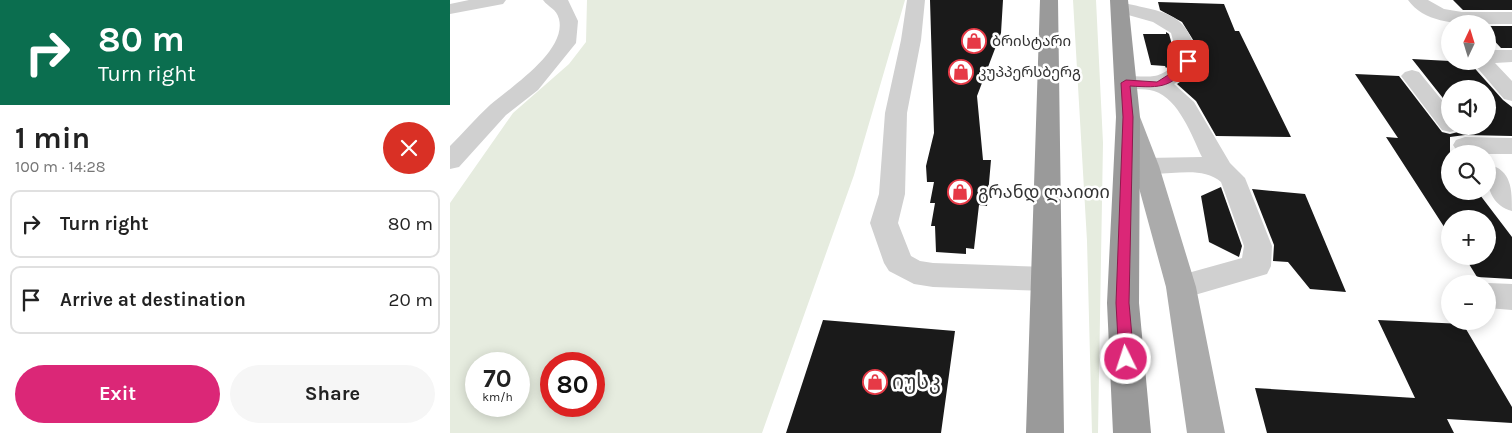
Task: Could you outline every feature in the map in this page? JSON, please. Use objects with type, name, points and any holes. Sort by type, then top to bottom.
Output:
[{"type":"highway","points":[[1045,433],[1049,0]]},
{"type":"highway","points":[[1120,3],[1128,117],[1123,303],[1132,433]]},
{"type":"main road","points":[[1128,117],[1146,166],[1181,287],[1206,433]]},
{"type":"lane","points":[[450,9],[497,0]]},
{"type":"lane","points":[[450,161],[498,110],[530,85],[566,44],[569,21],[562,4],[552,0]]},
{"type":"lane","points":[[916,0],[911,40],[896,113],[892,194],[884,223],[899,263],[914,272],[933,275],[1047,279]]},
{"type":"lane","points":[[1417,0],[1426,9],[1440,15],[1512,18]]},
{"type":"lane","points":[[1120,3],[1167,22],[1179,30],[1185,44],[1188,61],[1179,72],[1158,85]]},
{"type":"lane","points":[[1496,57],[1512,56]]},
{"type":"lane","points":[[1490,70],[1512,94]]},
{"type":"lane","points":[[1412,76],[1441,114]]},
{"type":"lane","points":[[1126,83],[1158,85],[1172,91],[1192,114],[1220,168],[1232,178],[1242,198],[1258,246],[1256,266],[1181,287]]},
{"type":"lane","points":[[1457,135],[1465,145]]},
{"type":"lane","points":[[1496,147],[1512,146]]},
{"type":"lane","points":[[1146,166],[1197,165],[1220,168]]},
{"type":"lane","points":[[1496,182],[1512,202]]},
{"type":"lane","points":[[1496,296],[1512,297]]},
{"type":"shaded area","points":[[587,0],[905,0],[854,175],[762,433],[450,433],[450,203],[513,113],[569,64],[586,42]]},
{"type":"shaded area","points":[[1073,0],[1096,0],[1103,143],[1098,433],[1092,433],[1087,241]]},
{"type":"building","points":[[930,0],[1003,0],[1001,33],[977,96],[983,160],[991,160],[987,206],[979,205],[974,249],[966,248],[966,254],[936,252],[935,226],[931,226],[935,203],[930,203],[934,182],[927,182],[926,166],[934,133]]},
{"type":"building","points":[[1453,0],[1512,0],[1512,10],[1463,10]]},
{"type":"building","points":[[1158,2],[1224,4],[1235,31],[1239,31],[1291,137],[1216,136],[1196,101],[1177,84],[1187,77],[1199,62],[1195,43],[1182,22],[1160,10]]},
{"type":"building","points":[[1496,26],[1512,26],[1512,48],[1501,48],[1496,43]]},
{"type":"building","points":[[1166,32],[1169,34],[1176,59],[1166,68],[1165,66],[1151,65],[1143,34],[1166,34]]},
{"type":"building","points":[[1412,59],[1441,61],[1441,70],[1476,70],[1485,80],[1441,80],[1441,96]]},
{"type":"building","points":[[1355,74],[1399,76],[1441,131],[1441,135],[1465,135],[1450,137],[1450,145],[1441,145],[1441,200],[1484,200],[1491,210],[1441,210],[1441,222],[1386,137],[1398,138]]},
{"type":"building","points":[[1496,92],[1512,107],[1512,136],[1465,135],[1496,135]]},
{"type":"building","points":[[1221,187],[1242,246],[1239,257],[1209,242],[1201,196]]},
{"type":"building","points":[[1252,189],[1305,194],[1346,292],[1310,289],[1288,262],[1273,261],[1274,245]]},
{"type":"building","points":[[1496,216],[1512,237],[1512,279],[1496,278],[1496,275],[1476,275],[1470,265],[1496,265]]},
{"type":"building","name":"იუსკ","points":[[823,320],[955,331],[941,433],[786,433]]},
{"type":"building","points":[[1378,320],[1441,323],[1441,330],[1467,330],[1512,407],[1512,423],[1447,419],[1454,433],[1267,433],[1255,388],[1415,398]]},
{"type":"place","name":"ბრისტარი","points":[[974,41]]},
{"type":"place","name":"კუპპერსბერგ","points":[[961,72]]},
{"type":"place","name":"გრანდ ლაითი","points":[[960,192]]},
{"type":"place","name":"იუსკ","points":[[875,382]]},
{"type":"route","points":[[1126,359],[1123,303],[1128,117],[1126,83],[1158,85],[1179,72],[1188,61]]}]
